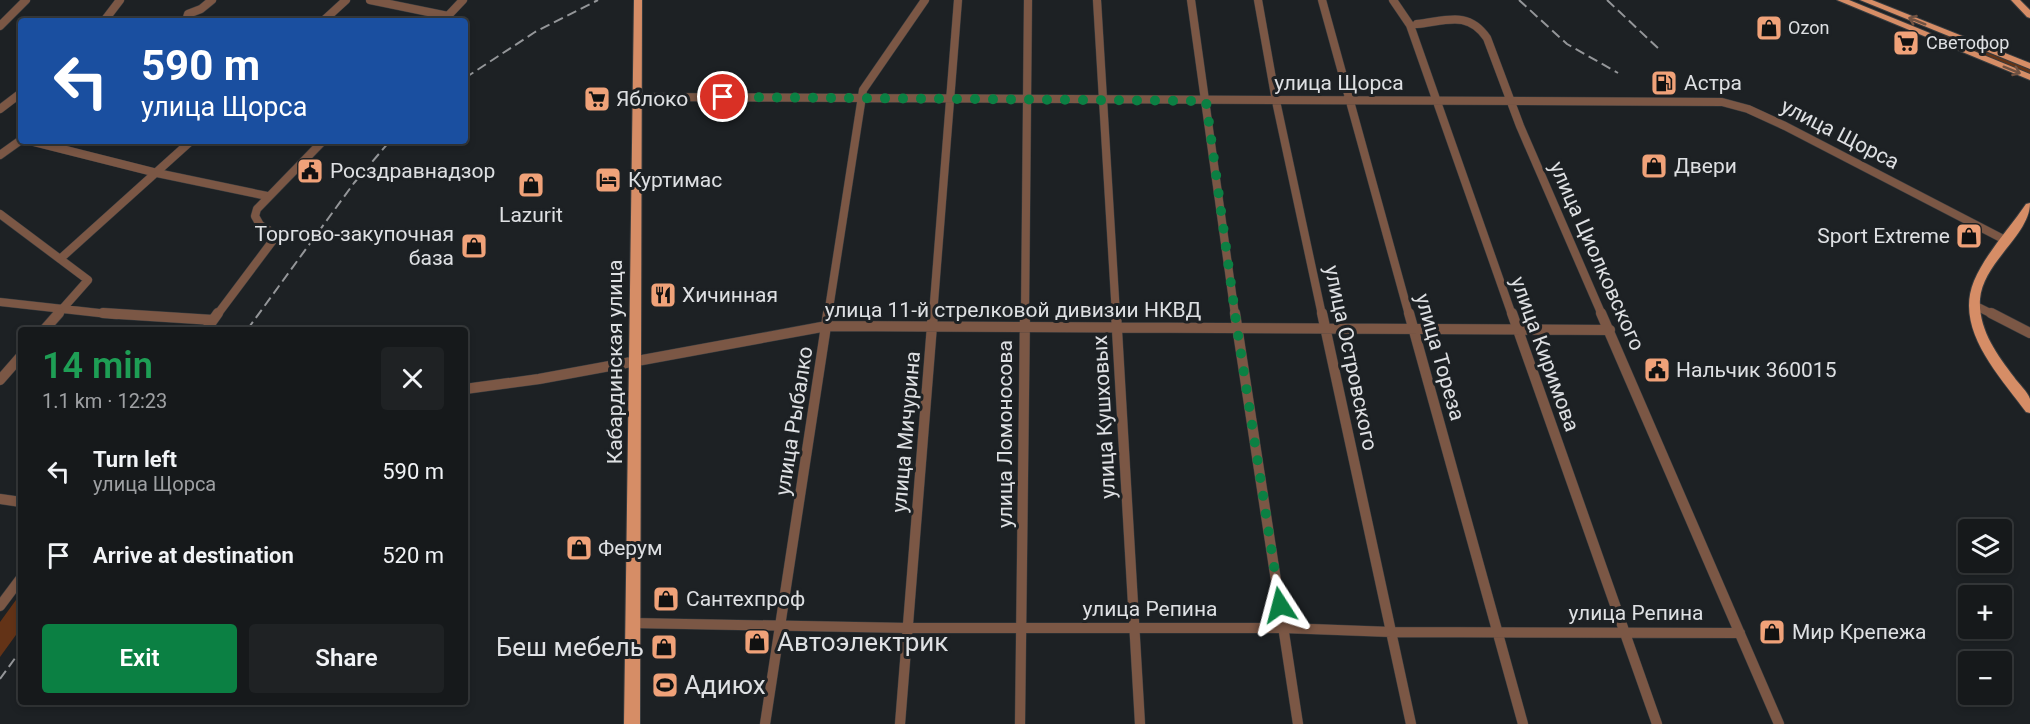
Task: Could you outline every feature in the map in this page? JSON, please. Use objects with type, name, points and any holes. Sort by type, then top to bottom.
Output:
[{"type":"main road","name":"Кабардинская улица","points":[[632,724],[638,0]]},
{"type":"main road","points":[[1841,0],[2030,77]]},
{"type":"main road","points":[[1864,0],[2030,66]]},
{"type":"main road","points":[[2016,0],[2030,15]]},
{"type":"main road","points":[[2030,207],[1980,280],[1974,305],[1977,326],[1984,340],[2030,408]]},
{"type":"street","points":[[0,26],[26,0]]},
{"type":"street","points":[[106,18],[120,0]]},
{"type":"street","points":[[187,18],[188,14],[201,9],[212,0]]},
{"type":"street","points":[[326,18],[346,0]]},
{"type":"street","points":[[370,0],[445,18],[463,0]]},
{"type":"street","name":"улица Рыбалко","points":[[765,724],[864,86],[925,0]]},
{"type":"street","name":"улица Мичурина","points":[[900,724],[958,0]]},
{"type":"street","name":"улица Ломоносова","points":[[1020,724],[1028,0]]},
{"type":"street","name":"улица Кушховых","points":[[1097,0],[1105,100],[1140,724]]},
{"type":"street","points":[[1191,0],[1237,328],[1298,724]]},
{"type":"street","name":"улица Островского","points":[[1258,0],[1276,100],[1410,724]]},
{"type":"street","name":"улица Тореза","points":[[1322,0],[1523,724]]},
{"type":"street","name":"улица Киримова","points":[[1393,0],[1410,25],[1657,724]]},
{"type":"street","name":"улица Циолковского","points":[[1417,24],[1471,21],[1483,30],[1520,126],[1779,724]]},
{"type":"street","points":[[0,109],[18,95]]},
{"type":"street","name":"улица Щорса","points":[[637,97],[1513,103],[1709,102],[1734,104],[1785,126],[2007,241]]},
{"type":"street","points":[[0,155],[18,142]]},
{"type":"street","points":[[42,144],[157,173],[267,196]]},
{"type":"street","points":[[60,259],[188,144]]},
{"type":"street","points":[[208,327],[274,239],[273,233],[260,225],[255,216],[257,208],[320,144]]},
{"type":"street","points":[[2,217],[87,280],[47,327]]},
{"type":"street","points":[[0,302],[135,316],[213,320]]},
{"type":"street","points":[[1974,305],[2030,333]]},
{"type":"street","name":"улица 11-й стрелковой дивизии НКВД","points":[[468,388],[635,362],[827,326],[1610,330]]},
{"type":"street","points":[[0,380],[18,359]]},
{"type":"street","points":[[0,499],[18,501]]},
{"type":"street","points":[[0,606],[18,582]]},
{"type":"street","name":"улица Репина","points":[[632,623],[908,628],[1284,628],[1391,632],[1740,633]]},
{"type":"shaded area","points":[[1940,36],[1946,36],[2030,69],[2030,75]]},
{"type":"shaded area","points":[[18,597],[18,632],[0,657],[0,622]]},
{"type":"railway","points":[[468,76],[535,32],[598,0]]},
{"type":"railway","points":[[1519,0],[1567,44],[1618,73]]},
{"type":"railway","points":[[1607,0],[1659,49]]},
{"type":"railway","points":[[249,327],[354,183],[387,144]]},
{"type":"railway","points":[[0,679],[18,654]]},
{"type":"place","name":"Ozon","points":[[1769,28]]},
{"type":"place","name":"Светофор","points":[[1906,43]]},
{"type":"place","name":"Астра","points":[[1664,83]]},
{"type":"place","name":"Яблоко","points":[[597,99]]},
{"type":"place","name":"Двери","points":[[1654,166]]},
{"type":"place","name":"Росздравнадзор","points":[[310,171]]},
{"type":"place","name":"Куртимас","points":[[608,180]]},
{"type":"place","name":"Lazurit","points":[[531,185]]},
{"type":"place","name":"Sport Extreme","points":[[1969,236]]},
{"type":"place","name":"Торгово-закупочная база","points":[[474,246]]},
{"type":"place","name":"Хичинная","points":[[663,295]]},
{"type":"place","name":"Нальчик 360015","points":[[1657,370]]},
{"type":"place","name":"Ферум","points":[[579,548]]},
{"type":"place","name":"Сантехпроф","points":[[666,599]]},
{"type":"place","name":"Мир Крепежа","points":[[1772,632]]},
{"type":"place","name":"Автоэлектрик","points":[[757,642]]},
{"type":"place","name":"Беш мебель","points":[[664,647]]},
{"type":"place","name":"Адиюх","points":[[665,685]]},
{"type":"route","points":[[723,97],[1206,101],[1237,328],[1280,605]]}]
